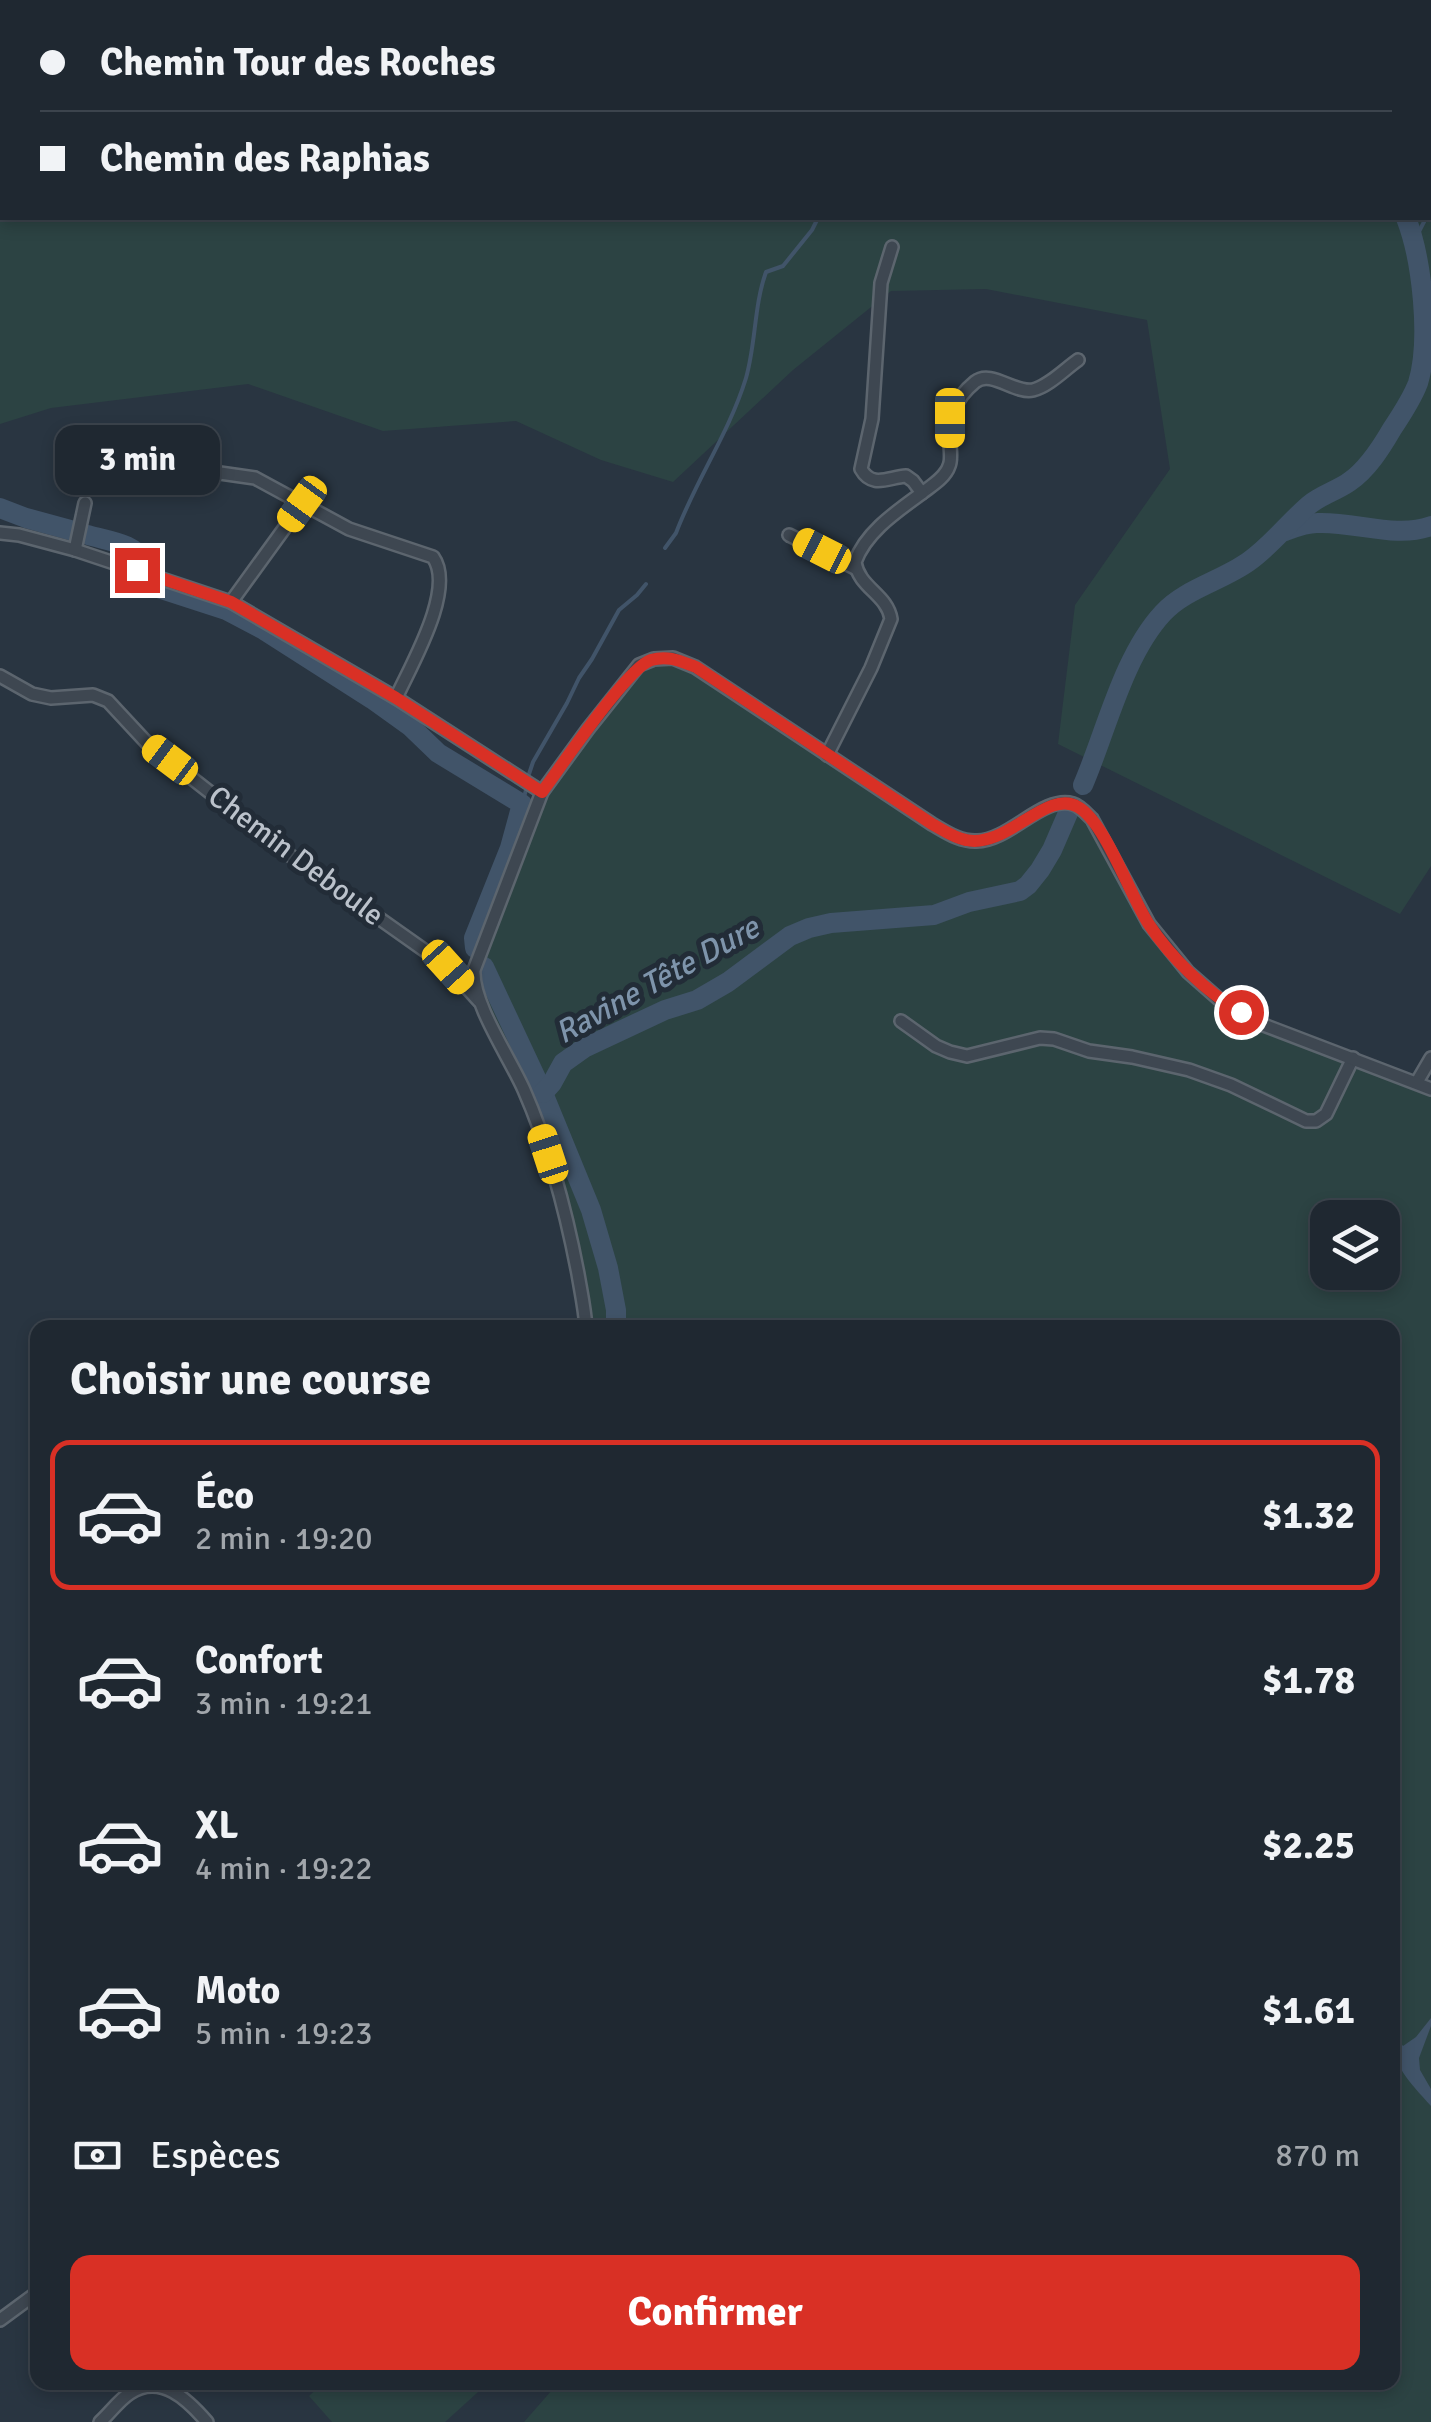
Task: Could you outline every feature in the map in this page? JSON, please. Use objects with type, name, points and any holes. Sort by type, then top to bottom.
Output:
[{"type":"street","points":[[892,248],[881,284],[872,418],[861,469],[865,476],[879,482],[906,476],[922,493]]},
{"type":"street","points":[[855,568],[866,540],[944,475],[949,467],[953,407],[976,381],[992,379],[1031,390],[1040,388],[1078,360]]},
{"type":"street","points":[[192,468],[256,478],[368,537],[434,556],[439,590],[433,615],[396,698]]},
{"type":"street","points":[[75,550],[85,503]]},
{"type":"street","points":[[231,602],[302,504]]},
{"type":"street","points":[[0,533],[75,550],[231,602],[396,698],[542,792]]},
{"type":"street","points":[[789,535],[855,568],[866,585],[885,600],[891,620],[827,755]]},
{"type":"street","points":[[585,1320],[568,1222],[538,1125],[481,1004],[474,978],[476,960],[542,792],[639,666],[654,659],[673,658],[696,667],[932,824],[965,840],[995,839],[1047,807],[1064,803],[1080,808],[1092,818],[1148,924],[1188,972],[1221,1000],[1261,1024],[1431,1089]]},
{"type":"street","name":"Chemin Deboule","points":[[0,676],[32,694],[51,698],[93,695],[108,701],[147,743],[290,856],[448,967],[481,1004]]},
{"type":"street","points":[[900,1021],[936,1046],[967,1056],[1025,1041],[1054,1039],[1089,1052],[1189,1070],[1306,1122],[1326,1114],[1353,1058]]},
{"type":"street","points":[[1417,1082],[1431,1058]]},
{"type":"street","points":[[0,2320],[30,2298]]},
{"type":"street","points":[[100,2422],[138,2390]]},
{"type":"street","points":[[170,2390],[190,2402],[208,2422]]},
{"type":"green space","points":[[0,220],[1431,220],[1431,866],[1400,914],[1058,744],[1075,605],[1170,469],[1147,320],[986,289],[891,291],[793,370],[673,482],[601,460],[516,421],[383,431],[248,384],[51,408],[0,424]]},
{"type":"green space","points":[[673,658],[932,824],[979,842],[1047,807],[1080,808],[1188,972],[1261,1024],[1431,1089],[1431,2422],[524,2422],[552,2390],[1400,2390],[1400,1320],[585,1320],[557,1182],[481,1004],[474,970],[542,792],[639,665]]},
{"type":"green space","points":[[315,2390],[480,2390],[445,2422],[332,2422],[309,2396]]},
{"type":"water","points":[[1431,2018],[1419,2058],[1420,2070],[1431,2089],[1431,2106],[1400,2066],[1400,2042],[1403,2046]]},
{"type":"waterway","points":[[665,548],[676,533],[739,398],[766,272],[783,266],[817,220]]},
{"type":"waterway","name":"Ravine Tête Dure","points":[[1083,785],[1126,672],[1163,613],[1182,598],[1248,562],[1309,505],[1356,477],[1410,401],[1422,365],[1424,323],[1420,277],[1407,220]]},
{"type":"waterway","points":[[1413,243],[1425,220]]},
{"type":"waterway","points":[[0,508],[70,530]]},
{"type":"waterway","points":[[1285,531],[1317,523],[1404,531],[1431,526]]},
{"type":"waterway","points":[[88,535],[128,547],[145,563]]},
{"type":"waterway","points":[[146,581],[226,610],[264,630],[372,699],[411,727],[438,753],[522,804],[510,848],[474,938],[475,948]]},
{"type":"waterway","points":[[529,774],[619,610],[646,584]]},
{"type":"waterway","points":[[522,804],[526,790]]},
{"type":"waterway","name":"Ravine Tête Dure","points":[[543,1093],[563,1063],[584,1048],[665,1010],[697,1000],[790,936],[831,923],[934,915],[969,902],[1020,891],[1040,870],[1068,813]]},
{"type":"waterway","name":"Ravine Tête Dure","points":[[484,967],[543,1093],[591,1210],[608,1268],[616,1320]]},
{"type":"route","points":[[137,570],[231,602],[396,698],[542,792],[639,666],[654,659],[673,658],[696,667],[932,824],[965,840],[995,839],[1047,807],[1073,804],[1092,818],[1148,924],[1188,972],[1241,1012]]}]
